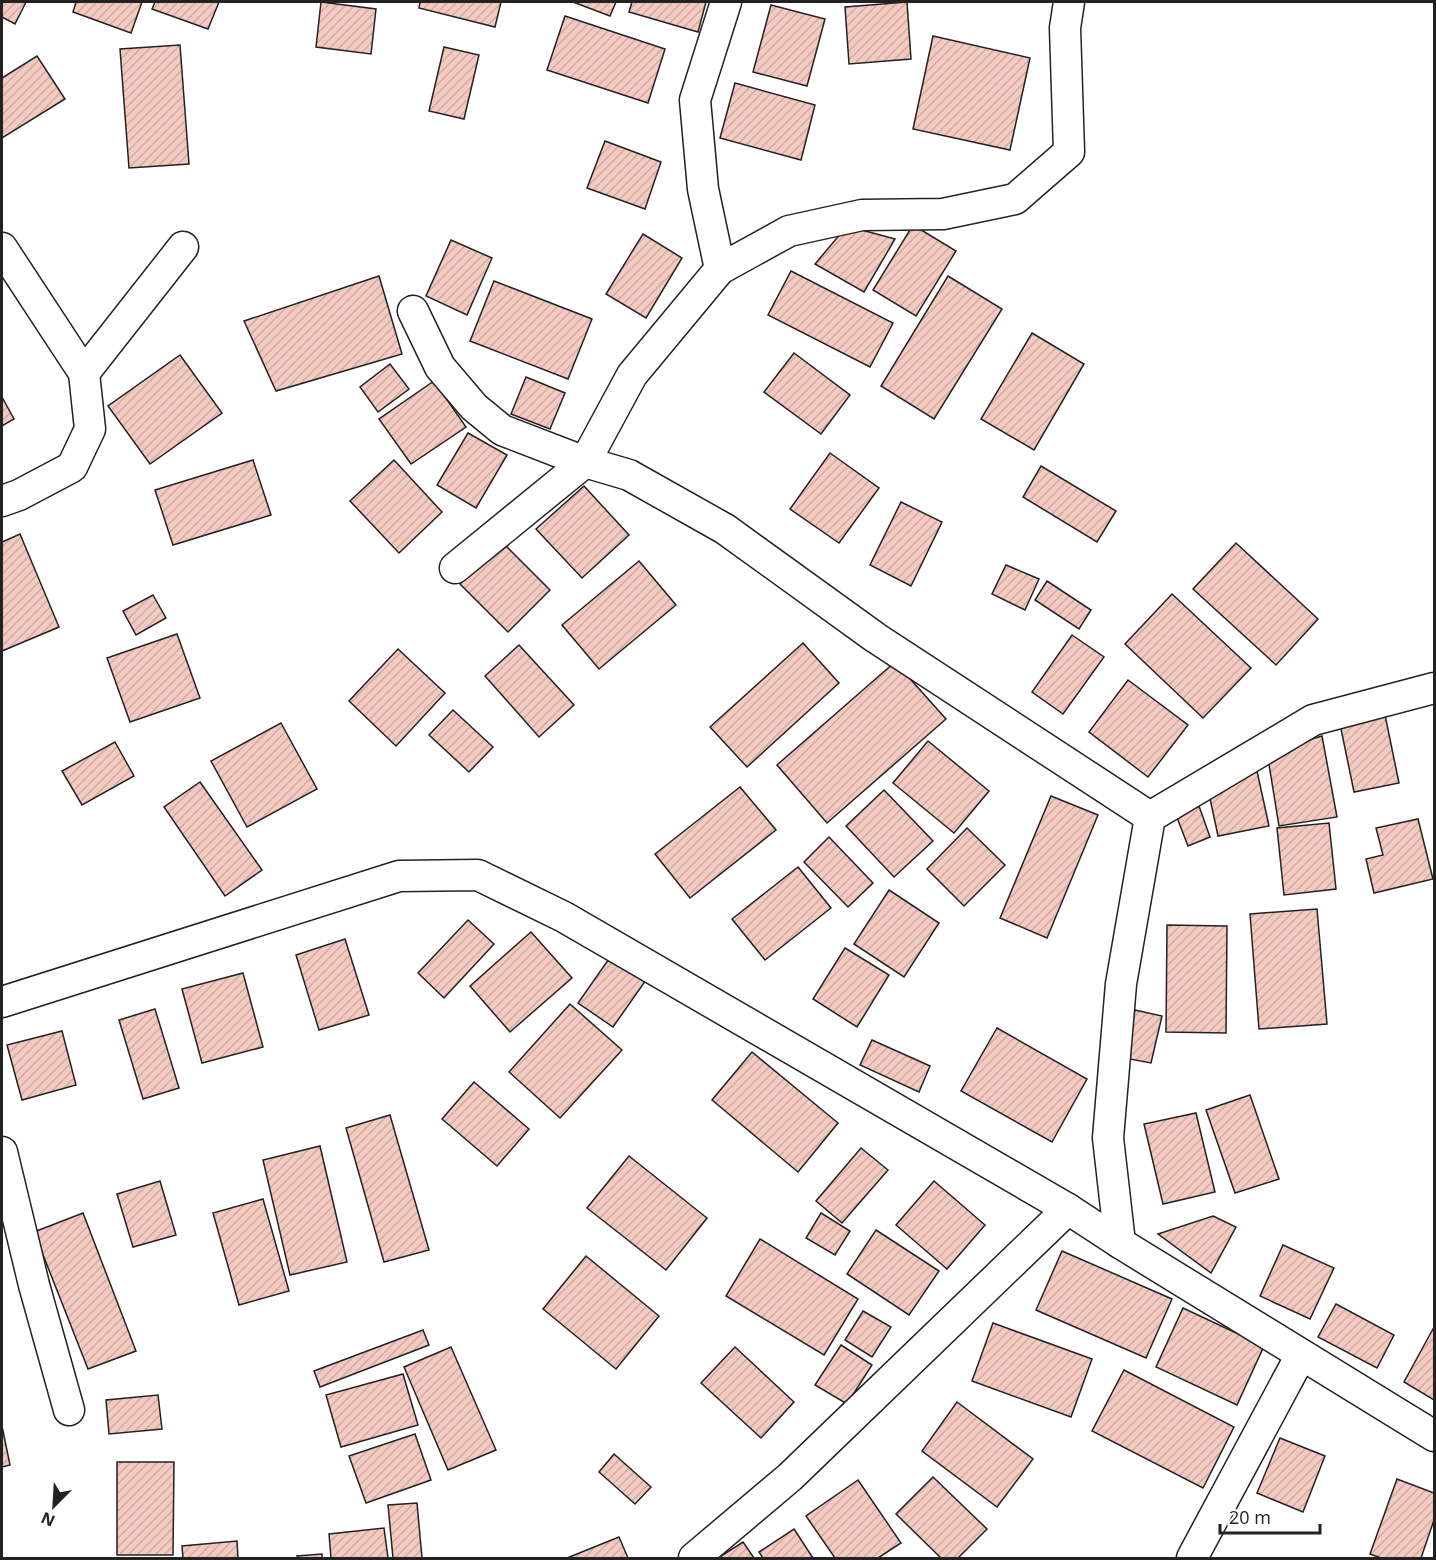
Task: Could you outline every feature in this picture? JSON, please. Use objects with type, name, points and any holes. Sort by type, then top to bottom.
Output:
[{"type":"street","points":[[720,269],[703,189],[696,100],[726,2]]},
{"type":"street","points":[[455,568],[585,462],[632,375],[720,269],[789,231],[862,215],[944,214],[1015,199],[1069,152],[1065,28],[1069,2]]},
{"type":"street","points":[[84,373],[183,247]]},
{"type":"street","points":[[2,248],[84,373],[90,429],[72,467],[19,495],[2,501]]},
{"type":"street","points":[[413,311],[440,367],[474,407],[502,430],[585,462],[630,475],[725,529],[876,638],[1150,817]]},
{"type":"street","points":[[1120,1243],[1108,1138],[1121,984],[1150,817],[1313,720],[1434,688]]},
{"type":"street","points":[[2,1002],[399,876],[477,875],[585,928],[1068,1209],[1434,1436]]},
{"type":"street","points":[[2,1152],[34,1285],[69,1410]]},
{"type":"street","points":[[694,1558],[790,1477],[1068,1209]]},
{"type":"street","points":[[1192,1558],[1301,1355]]},
{"type":"building","points":[[2,2],[26,2],[15,24],[2,17]]},
{"type":"building","points":[[76,2],[142,2],[131,33],[73,12]]},
{"type":"building","points":[[155,2],[219,2],[208,29],[152,9]]},
{"type":"building","points":[[321,2],[376,9],[371,54],[316,47]]},
{"type":"building","points":[[420,2],[501,2],[495,27],[419,8]]},
{"type":"building","points":[[573,2],[616,2],[610,16]]},
{"type":"building","points":[[632,2],[706,2],[698,32],[629,12]]},
{"type":"building","points":[[907,2],[911,59],[849,64],[845,7]]},
{"type":"building","points":[[771,5],[825,19],[807,86],[753,72]]},
{"type":"building","points":[[565,16],[665,49],[648,103],[547,70]]},
{"type":"building","points":[[933,36],[1030,58],[1010,150],[913,129]]},
{"type":"building","points":[[180,45],[189,164],[129,168],[120,49]]},
{"type":"building","points":[[444,47],[479,55],[464,119],[429,111]]},
{"type":"building","points":[[37,56],[65,99],[2,138],[2,78]]},
{"type":"building","points":[[735,83],[815,105],[801,160],[720,138]]},
{"type":"building","points":[[605,141],[661,162],[645,209],[587,188]]},
{"type":"building","points":[[913,225],[956,251],[916,316],[873,290]]},
{"type":"building","points":[[847,226],[895,239],[864,292],[815,264]]},
{"type":"building","points":[[643,234],[682,258],[646,318],[606,294]]},
{"type":"building","points":[[451,240],[492,258],[467,315],[426,296]]},
{"type":"building","points":[[791,271],[893,323],[870,367],[768,315]]},
{"type":"building","points":[[379,276],[402,354],[276,391],[244,321]]},
{"type":"building","points":[[948,276],[1002,309],[934,419],[881,386]]},
{"type":"building","points":[[494,281],[592,319],[568,379],[470,341]]},
{"type":"building","points":[[1032,333],[1084,364],[1034,450],[981,419]]},
{"type":"building","points":[[794,353],[850,395],[821,434],[764,392]]},
{"type":"building","points":[[180,355],[222,413],[150,464],[108,406]]},
{"type":"building","points":[[390,364],[409,389],[378,412],[360,387]]},
{"type":"building","points":[[526,377],[565,393],[550,429],[511,414]]},
{"type":"building","points":[[434,381],[466,427],[411,464],[379,419]]},
{"type":"building","points":[[2,397],[14,419],[2,426]]},
{"type":"building","points":[[468,433],[507,455],[476,508],[437,485]]},
{"type":"building","points":[[830,453],[879,488],[839,543],[790,509]]},
{"type":"building","points":[[253,460],[271,515],[173,545],[155,490]]},
{"type":"building","points":[[394,460],[442,512],[399,553],[350,501]]},
{"type":"building","points":[[1041,466],[1116,511],[1097,542],[1023,497]]},
{"type":"building","points":[[584,486],[629,535],[582,578],[536,529]]},
{"type":"building","points":[[901,502],[942,522],[911,586],[870,565]]},
{"type":"building","points":[[20,534],[59,627],[2,651],[2,542]]},
{"type":"building","points":[[502,542],[550,590],[508,632],[460,584]]},
{"type":"building","points":[[1236,543],[1318,619],[1276,665],[1193,589]]},
{"type":"building","points":[[639,561],[676,605],[599,669],[562,625]]},
{"type":"building","points":[[1006,565],[1039,579],[1025,610],[992,594]]},
{"type":"building","points":[[1047,581],[1091,610],[1079,629],[1035,600]]},
{"type":"building","points":[[1172,594],[1251,668],[1203,718],[1125,644]]},
{"type":"building","points":[[153,595],[166,618],[136,635],[123,611]]},
{"type":"building","points":[[177,634],[200,698],[130,722],[107,658]]},
{"type":"building","points":[[1072,635],[1104,657],[1063,714],[1032,692]]},
{"type":"building","points":[[803,643],[839,683],[747,767],[710,727]]},
{"type":"building","points":[[519,645],[574,705],[539,737],[485,676]]},
{"type":"building","points":[[398,649],[445,693],[396,746],[349,701]]},
{"type":"building","points":[[895,662],[946,719],[827,823],[777,765]]},
{"type":"building","points":[[1128,680],[1188,725],[1148,777],[1089,732]]},
{"type":"building","points":[[453,710],[493,747],[469,772],[429,735]]},
{"type":"building","points":[[1385,715],[1399,783],[1354,792],[1340,724]]},
{"type":"building","points":[[281,723],[317,789],[247,827],[211,761]]},
{"type":"building","points":[[1322,736],[1337,817],[1279,826],[1267,752]]},
{"type":"building","points":[[928,741],[989,791],[954,833],[893,783]]},
{"type":"building","points":[[115,742],[134,776],[82,805],[62,771]]},
{"type":"building","points":[[1257,771],[1269,826],[1218,836],[1208,789]]},
{"type":"building","points":[[200,782],[262,870],[225,896],[164,807]]},
{"type":"building","points":[[740,787],[776,830],[690,898],[655,854]]},
{"type":"building","points":[[884,790],[933,841],[894,877],[846,826]]},
{"type":"building","points":[[1051,796],[1098,815],[1047,938],[1000,918]]},
{"type":"building","points":[[1199,806],[1210,837],[1188,846],[1176,815]]},
{"type":"building","points":[[1418,819],[1433,879],[1374,893],[1366,859],[1383,855],[1376,828]]},
{"type":"building","points":[[1329,823],[1336,889],[1284,895],[1277,828]]},
{"type":"building","points":[[967,828],[1005,865],[964,906],[927,869]]},
{"type":"building","points":[[829,837],[873,883],[848,907],[804,862]]},
{"type":"building","points":[[798,867],[831,908],[765,960],[732,919]]},
{"type":"building","points":[[889,890],[939,923],[904,977],[854,944]]},
{"type":"building","points":[[1317,909],[1327,1024],[1259,1029],[1250,914]]},
{"type":"building","points":[[468,920],[494,944],[444,998],[418,973]]},
{"type":"building","points":[[1167,925],[1227,926],[1226,1033],[1166,1032]]},
{"type":"building","points":[[531,932],[572,978],[510,1032],[470,986]]},
{"type":"building","points":[[345,939],[369,1015],[319,1030],[296,955]]},
{"type":"building","points":[[845,948],[889,975],[857,1027],[813,999]]},
{"type":"building","points":[[611,956],[646,980],[613,1027],[578,1003]]},
{"type":"building","points":[[243,973],[263,1047],[202,1063],[182,989]]},
{"type":"building","points":[[570,1004],[622,1050],[560,1118],[509,1072]]},
{"type":"building","points":[[155,1009],[179,1088],[143,1099],[119,1020]]},
{"type":"building","points":[[1135,1010],[1162,1016],[1151,1063],[1124,1058]]},
{"type":"building","points":[[997,1028],[1087,1079],[1052,1142],[961,1091]]},
{"type":"building","points":[[62,1031],[76,1085],[22,1100],[7,1045]]},
{"type":"building","points":[[872,1040],[930,1066],[919,1092],[860,1065]]},
{"type":"building","points":[[752,1052],[838,1123],[798,1172],[712,1100]]},
{"type":"building","points":[[474,1082],[529,1129],[497,1166],[442,1119]]},
{"type":"building","points":[[1250,1095],[1279,1179],[1235,1193],[1206,1110]]},
{"type":"building","points":[[1196,1113],[1215,1192],[1163,1204],[1144,1124]]},
{"type":"building","points":[[390,1115],[429,1250],[384,1262],[346,1128]]},
{"type":"building","points":[[320,1146],[347,1262],[290,1275],[263,1160]]},
{"type":"building","points":[[861,1148],[888,1170],[842,1223],[816,1201]]},
{"type":"building","points":[[629,1156],[707,1218],[666,1270],[587,1208]]},
{"type":"building","points":[[160,1181],[176,1235],[133,1247],[117,1194]]},
{"type":"building","points":[[934,1181],[985,1225],[947,1269],[896,1225]]},
{"type":"building","points":[[263,1199],[289,1291],[239,1305],[213,1213]]},
{"type":"building","points":[[83,1213],[136,1351],[88,1369],[34,1232]]},
{"type":"building","points":[[821,1213],[850,1231],[835,1255],[806,1238]]},
{"type":"building","points":[[1213,1216],[1236,1227],[1211,1273],[1158,1234]]},
{"type":"building","points":[[876,1230],[939,1271],[909,1315],[847,1274]]},
{"type":"building","points":[[760,1239],[858,1299],[824,1355],[726,1296]]},
{"type":"building","points":[[1283,1245],[1334,1268],[1310,1319],[1260,1296]]},
{"type":"building","points":[[1062,1251],[1172,1299],[1146,1358],[1036,1310]]},
{"type":"building","points":[[586,1256],[659,1316],[616,1369],[543,1309]]},
{"type":"building","points":[[1336,1304],[1394,1335],[1377,1368],[1318,1337]]},
{"type":"building","points":[[1183,1308],[1264,1346],[1237,1405],[1156,1367]]},
{"type":"building","points":[[863,1311],[891,1327],[872,1357],[845,1340]]},
{"type":"building","points":[[993,1323],[1092,1359],[1071,1417],[972,1381]]},
{"type":"building","points":[[1434,1327],[1434,1400],[1404,1382]]},
{"type":"building","points":[[423,1330],[429,1345],[320,1387],[314,1371]]},
{"type":"building","points":[[841,1345],[872,1365],[847,1404],[815,1385]]},
{"type":"building","points":[[451,1347],[496,1450],[448,1470],[404,1367]]},
{"type":"building","points":[[735,1347],[794,1402],[761,1438],[701,1383]]},
{"type":"building","points":[[1124,1370],[1234,1427],[1203,1488],[1092,1431]]},
{"type":"building","points":[[403,1374],[418,1425],[341,1447],[326,1395]]},
{"type":"building","points":[[158,1395],[162,1429],[109,1434],[106,1400]]},
{"type":"building","points":[[957,1402],[1033,1459],[997,1507],[922,1451]]},
{"type":"building","points":[[2,1426],[10,1465],[2,1467]]},
{"type":"building","points":[[415,1434],[431,1480],[366,1503],[349,1456]]},
{"type":"building","points":[[1280,1438],[1325,1456],[1303,1512],[1257,1493]]},
{"type":"building","points":[[614,1454],[651,1487],[635,1504],[599,1472]]},
{"type":"building","points":[[117,1462],[174,1462],[173,1555],[117,1555]]},
{"type":"building","points":[[933,1477],[987,1529],[958,1558],[941,1558],[896,1514]]},
{"type":"building","points":[[1397,1479],[1434,1493],[1434,1520],[1421,1558],[1381,1558],[1370,1554]]},
{"type":"building","points":[[858,1480],[901,1543],[878,1558],[835,1558],[806,1516]]},
{"type":"building","points":[[417,1503],[422,1558],[393,1558],[388,1505]]},
{"type":"building","points":[[384,1528],[388,1558],[331,1558],[329,1534]]},
{"type":"building","points":[[794,1529],[813,1558],[763,1558],[759,1552]]},
{"type":"building","points":[[619,1537],[628,1558],[567,1558]]},
{"type":"building","points":[[237,1541],[238,1558],[183,1558],[182,1546]]},
{"type":"building","points":[[743,1542],[754,1558],[718,1558]]},
{"type":"building","points":[[322,1554],[322,1558],[298,1558],[297,1556]]}]
